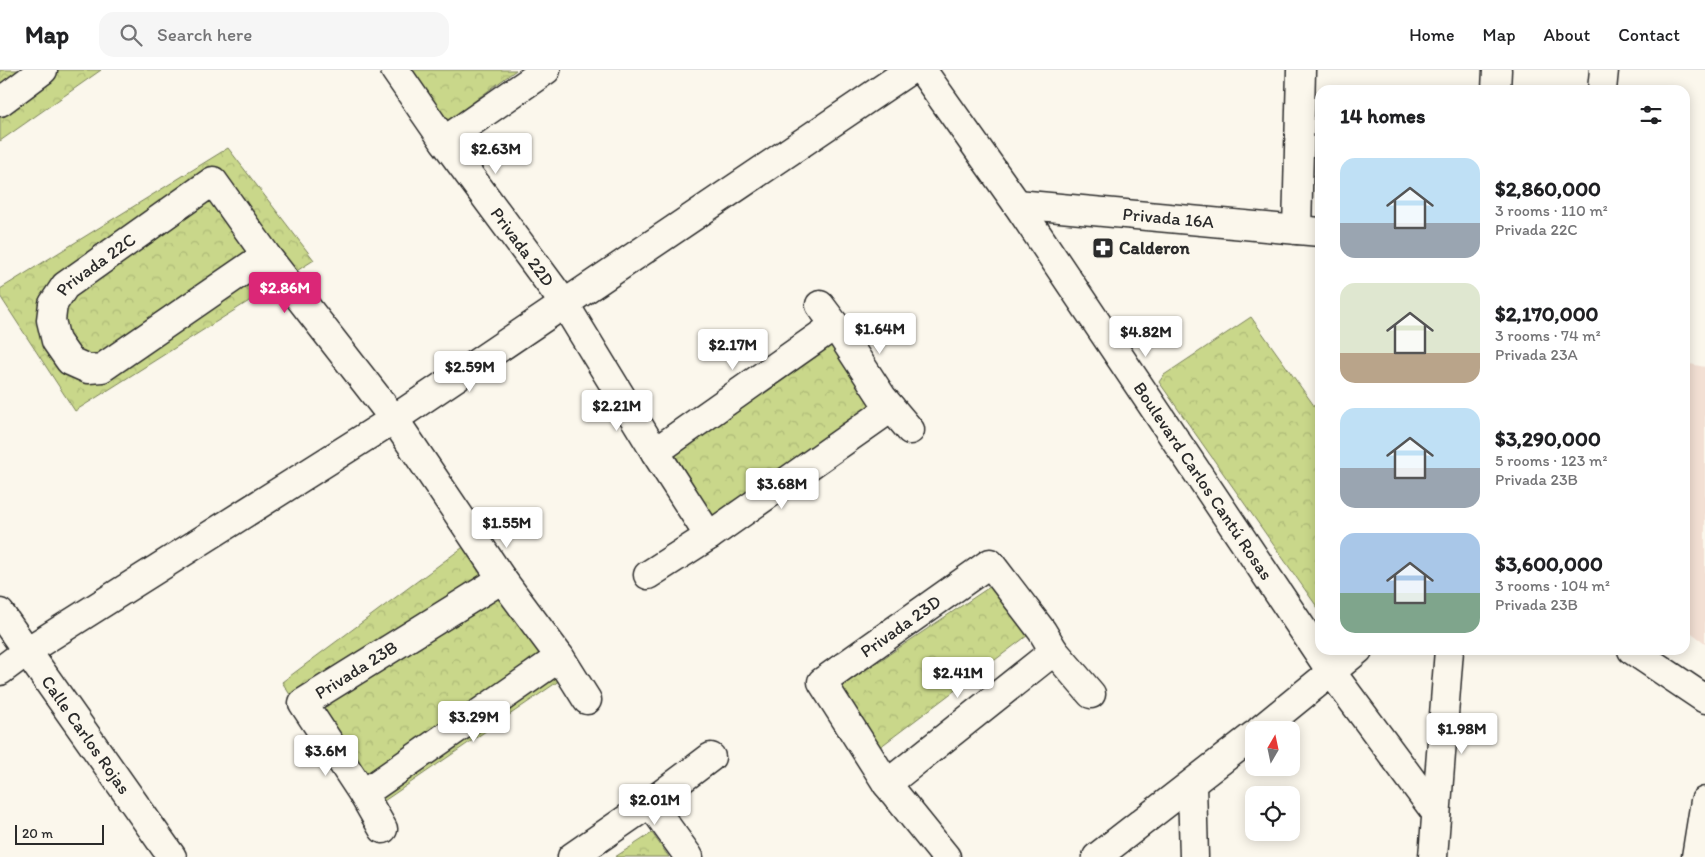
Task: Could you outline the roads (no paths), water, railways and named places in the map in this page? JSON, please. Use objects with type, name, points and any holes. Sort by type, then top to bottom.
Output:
[{"type":"street","points":[[0,102],[43,70]]},
{"type":"street","name":"Privada 22D","points":[[395,70],[444,141],[564,304],[709,536]]},
{"type":"street","points":[[444,141],[546,70]]},
{"type":"street","points":[[0,670],[27,651],[394,419],[910,70]]},
{"type":"street","name":"Boulevard Carlos Cantú Rosas","points":[[922,70],[1017,204],[1315,648]]},
{"type":"street","points":[[1301,70],[1308,231]]},
{"type":"street","points":[[1496,85],[1497,70]]},
{"type":"street","points":[[1602,85],[1604,70]]},
{"type":"street","name":"Privada 22C","points":[[266,255],[102,368],[88,369],[70,362],[56,341],[50,320],[53,304],[65,286],[213,182],[266,255],[394,419]]},
{"type":"street","name":"Privada 16A","points":[[1017,204],[1308,231]]},
{"type":"street","points":[[655,452],[828,315],[882,397],[910,430]]},
{"type":"street","points":[[648,575],[709,536],[891,408]]},
{"type":"street","points":[[394,419],[502,579],[560,657],[587,700]]},
{"type":"street","name":"Privada 23D","points":[[946,857],[887,784],[822,682],[990,563],[1042,631],[1054,650],[1091,694]]},
{"type":"street","name":"Privada 23B","points":[[383,830],[363,794],[303,704],[502,579]]},
{"type":"street","name":"Calle Carlos Rojas","points":[[0,613],[172,857]]},
{"type":"street","points":[[887,784],[1054,650]]},
{"type":"street","name":"Boulevard Carlos Cantú Rosas","points":[[1320,655],[1436,813]]},
{"type":"street","points":[[1271,721],[1352,655]]},
{"type":"street","points":[[1433,857],[1449,655]]},
{"type":"street","points":[[1639,655],[1705,699]]},
{"type":"street","points":[[363,794],[560,657]]},
{"type":"street","points":[[1097,857],[1245,742]]},
{"type":"street","points":[[572,857],[650,803],[711,757]]},
{"type":"street","points":[[1192,785],[1194,857]]},
{"type":"street","points":[[1696,857],[1705,801]]},
{"type":"street","points":[[650,803],[689,857]]},
{"type":"place","name":"Calderon","points":[[1103,248]]}]
